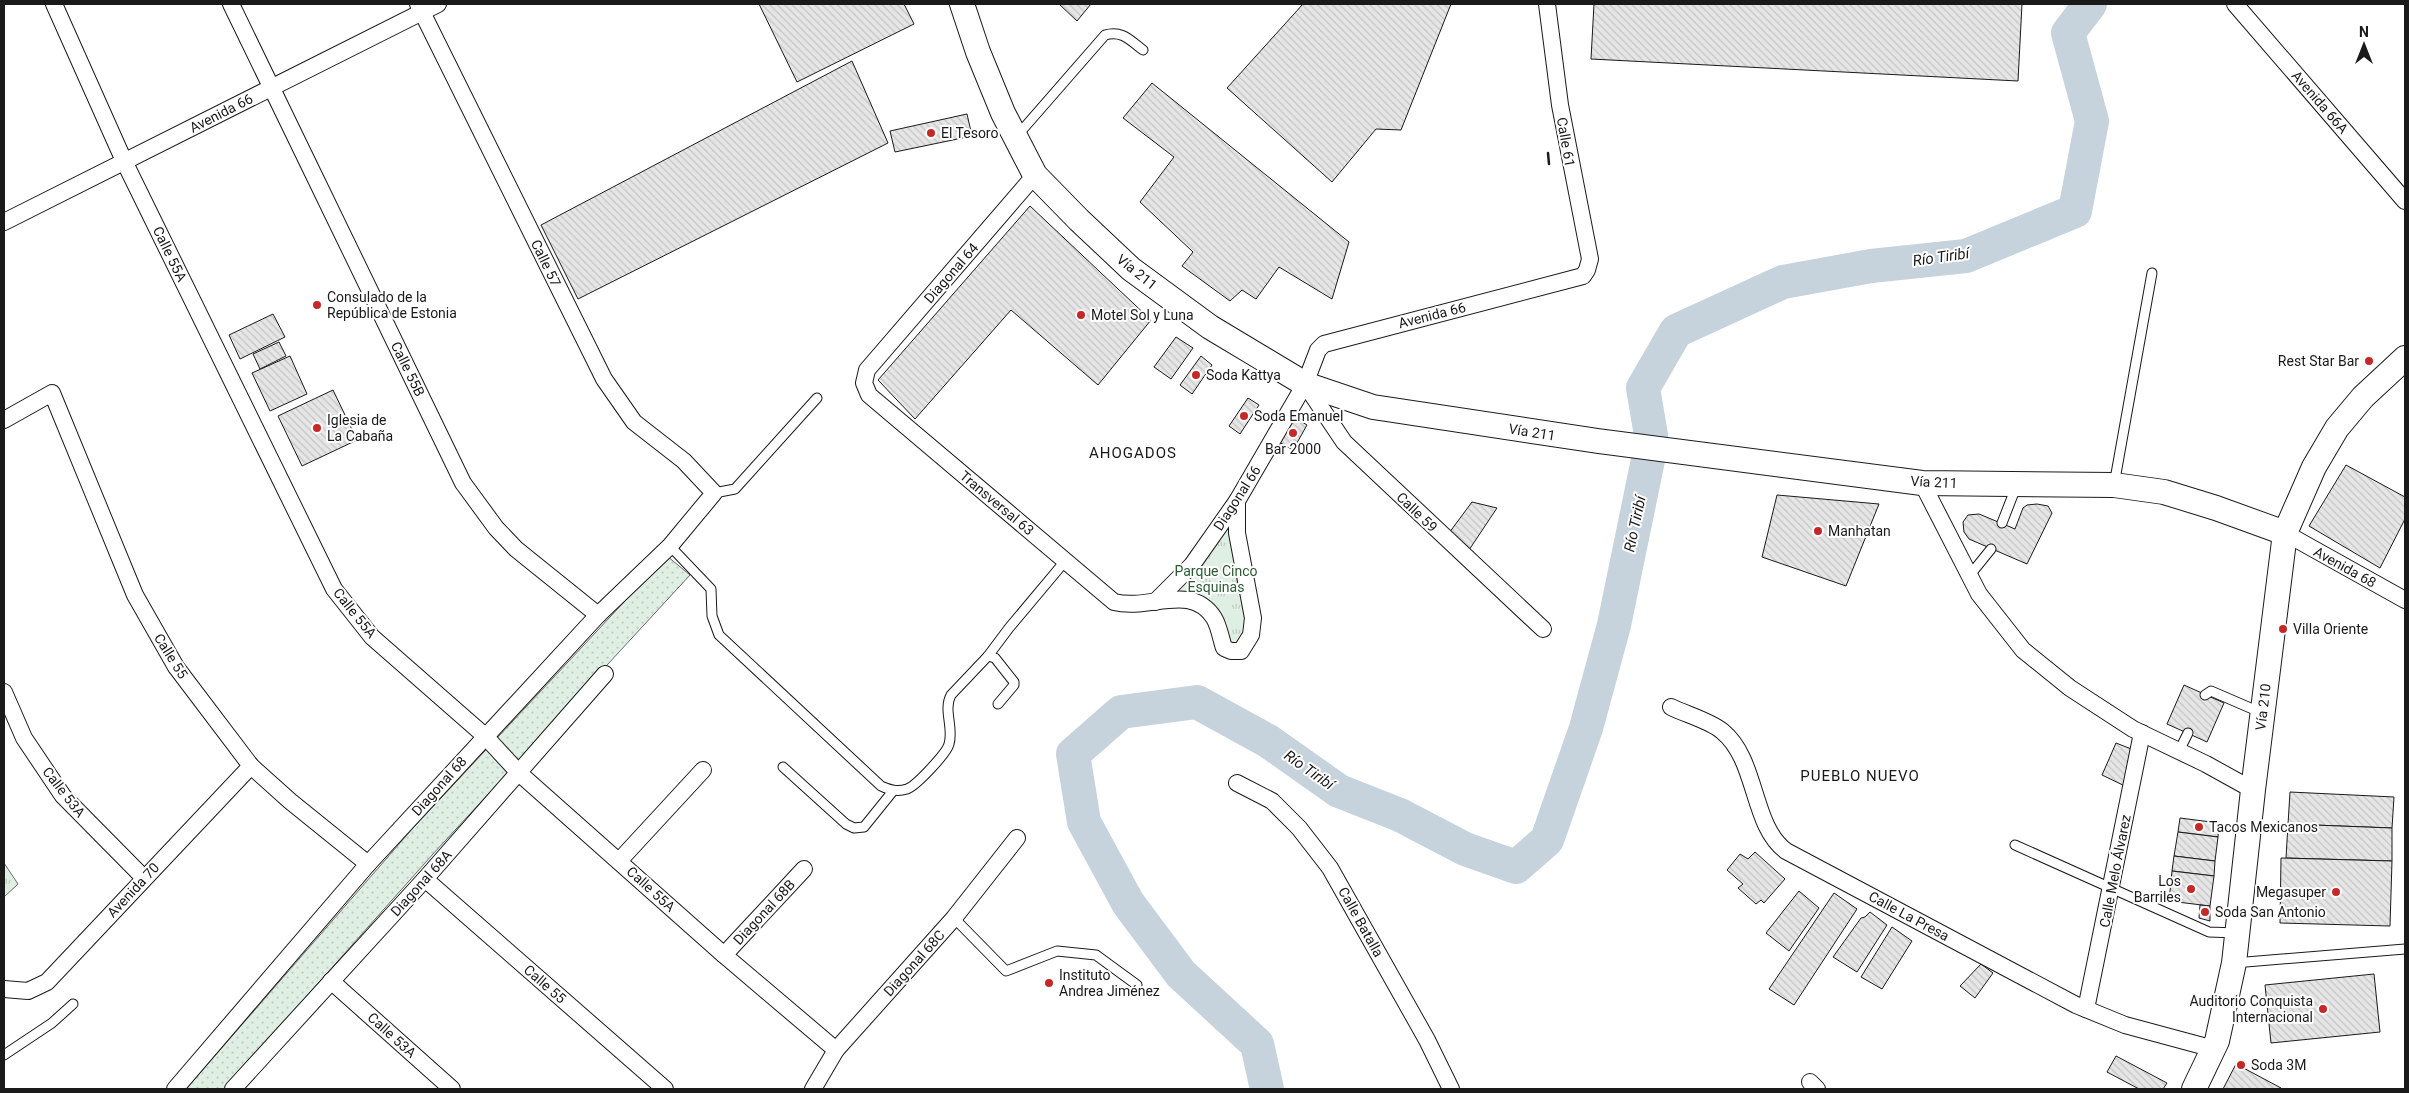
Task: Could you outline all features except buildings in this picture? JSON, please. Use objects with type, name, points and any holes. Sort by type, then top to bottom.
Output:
[{"type":"main road","name":"Vía 211","points":[[962,4],[978,52],[1016,138],[1035,175],[1079,220],[1132,269],[1210,327],[1305,384],[1373,408],[1598,442],[1922,483],[2114,485],[2164,492],[2216,508],[2285,533]]},
{"type":"main road","name":"Vía 210","points":[[2194,1089],[2214,1050],[2234,963],[2252,790],[2285,533],[2314,468],[2337,428],[2363,397],[2405,358]]},
{"type":"street","name":"Calle 55A","points":[[54,4],[124,162],[334,589],[372,637],[485,736],[519,773],[724,955],[836,1050]]},
{"type":"street","name":"Calle 55B","points":[[231,4],[463,483],[496,528],[516,549],[598,615]]},
{"type":"street","name":"Avenida 66","points":[[4,222],[272,87],[420,8],[438,4]]},
{"type":"street","name":"Calle 61","points":[[1548,4],[1560,105],[1590,259],[1588,270],[1583,276]]},
{"type":"street","name":"Avenida 66A","points":[[2235,4],[2405,201]]},
{"type":"street","name":"Calle 57","points":[[420,8],[604,379],[634,422],[684,461],[714,493]]},
{"type":"street","name":"Diagonal 64","points":[[867,370],[1035,175]]},
{"type":"street","name":"Avenida 66","points":[[1305,384],[1318,350],[1324,344],[1583,276]]},
{"type":"street","name":"Transversal 63","points":[[867,370],[864,383],[869,395],[1114,602],[1129,605],[1184,599],[1201,602],[1215,619],[1224,648],[1231,651],[1240,651],[1251,635],[1253,618],[1237,533],[1237,501]]},
{"type":"street","name":"Diagonal 66","points":[[1155,602],[1192,565],[1237,501],[1305,384]]},
{"type":"street","name":"Calle 59","points":[[1305,384],[1344,442],[1543,629]]},
{"type":"street","name":"Calle 55","points":[[4,420],[52,393],[135,595],[176,666],[251,766],[290,801],[368,864]]},
{"type":"street","points":[[1922,483],[1980,594],[2023,650],[2070,688],[2142,733],[2252,790]]},
{"type":"street","name":"Diagonal 68","points":[[174,1089],[368,864],[598,615],[670,546],[714,493]]},
{"type":"street","name":"Avenida 68","points":[[2285,533],[2405,600]]},
{"type":"street","name":"Diagonal 68A","points":[[239,1087],[331,980],[425,879],[605,674]]},
{"type":"street","name":"Calle 53A","points":[[4,692],[24,738],[63,796],[144,878]]},
{"type":"street","name":"Calle La Presa","points":[[1670,707],[1722,731],[1731,742],[1745,766],[1775,843],[1786,851],[2086,1009],[2125,1025],[2214,1050]]},
{"type":"street","name":"Calle Melo Álvarez","points":[[2086,1009],[2112,890],[2142,733]]},
{"type":"street","name":"Avenida 70","points":[[4,988],[28,991],[46,982],[251,766]]},
{"type":"street","points":[[619,861],[703,770]]},
{"type":"street","name":"Calle Batalla","points":[[1238,783],[1272,801],[1299,828],[1330,868],[1427,1040],[1451,1089]]},
{"type":"street","name":"Diagonal 68C","points":[[813,1089],[836,1050],[954,918],[1017,838]]},
{"type":"street","name":"Diagonal 68B","points":[[724,955],[804,869]]},
{"type":"street","name":"Calle 55","points":[[425,879],[665,1089]]},
{"type":"street","name":"Calle 53A","points":[[331,980],[452,1089]]},
{"type":"lane","points":[[1016,138],[1105,35],[1116,32],[1124,35],[1143,50]]},
{"type":"lane","points":[[2114,485],[2152,273]]},
{"type":"lane","points":[[714,493],[736,489],[817,398]]},
{"type":"lane","points":[[2002,523],[2017,484]]},
{"type":"lane","points":[[670,546],[711,589],[712,616],[719,635],[868,776],[881,786],[893,791],[909,788],[946,753],[950,742],[948,701],[951,695],[988,656],[1066,560]]},
{"type":"lane","points":[[1970,575],[1991,549]]},
{"type":"lane","points":[[988,656],[995,658],[1014,682],[1014,685],[998,704]]},
{"type":"lane","points":[[2205,695],[2212,691],[2262,714]]},
{"type":"lane","points":[[2179,751],[2188,733]]},
{"type":"lane","points":[[783,767],[846,824],[854,828],[864,827],[893,791]]},
{"type":"lane","points":[[2015,845],[2209,932],[2238,934]]},
{"type":"lane","points":[[954,918],[1006,971],[1057,952],[1096,955],[1137,985]]},
{"type":"lane","points":[[2234,963],[2405,949]]},
{"type":"lane","points":[[4,1055],[52,1023],[73,1004]]},
{"type":"green space","name":"Parque Cinco Esquinas","points":[[1230,521],[1249,619],[1247,635],[1232,648],[1220,618],[1174,594]]},
{"type":"green space","points":[[667,556],[690,575],[433,854],[224,1089],[186,1089],[413,828]]},
{"type":"green space","points":[[4,863],[18,884],[4,897]]},
{"type":"waterway","name":"Río Tiribí","points":[[1651,435],[1643,388],[1676,331],[1783,282],[1871,266],[1966,256],[2075,211],[2092,121],[2068,33],[2090,4]]},
{"type":"waterway","name":"Río Tiribí","points":[[1267,1089],[1257,1044],[1181,974],[1128,903],[1084,822],[1073,754],[1121,712],[1197,702],[1268,741],[1339,791],[1400,815],[1465,849],[1516,867],[1547,840],[1586,728],[1614,625],[1649,455]]},
{"type":"wall","points":[[1548,153],[1549,164]]},
{"type":"place","name":"El Tesoro","points":[[931,133]]},
{"type":"place","name":"Consulado de la República de Estonia","points":[[317,305]]},
{"type":"place","name":"Motel Sol y Luna","points":[[1081,315]]},
{"type":"place","name":"Rest Star Bar","points":[[2369,361]]},
{"type":"place","name":"Soda Kattya","points":[[1196,375]]},
{"type":"place","name":"Soda Emanuel","points":[[1244,416]]},
{"type":"place","name":"Iglesia de La Cabaña","points":[[317,428]]},
{"type":"place","name":"Bar 2000","points":[[1293,433]]},
{"type":"place","name":"Manhatan","points":[[1818,531]]},
{"type":"place","name":"Villa Oriente","points":[[2283,629]]},
{"type":"place","name":"Tacos Mexicanos","points":[[2199,827]]},
{"type":"place","name":"Los Barriles","points":[[2191,889]]},
{"type":"place","name":"Megasuper","points":[[2336,892]]},
{"type":"place","name":"Soda San Antonio","points":[[2205,912]]},
{"type":"place","name":"Instituto Andrea Jiménez","points":[[1049,983]]},
{"type":"place","name":"Auditorio Conquista Internacional","points":[[2323,1009]]},
{"type":"place","name":"Soda 3M","points":[[2241,1065]]},
{"type":"district","name":"AHOGADOS","points":[[1133,453]]},
{"type":"district","name":"PUEBLO NUEVO","points":[[1860,776]]}]
